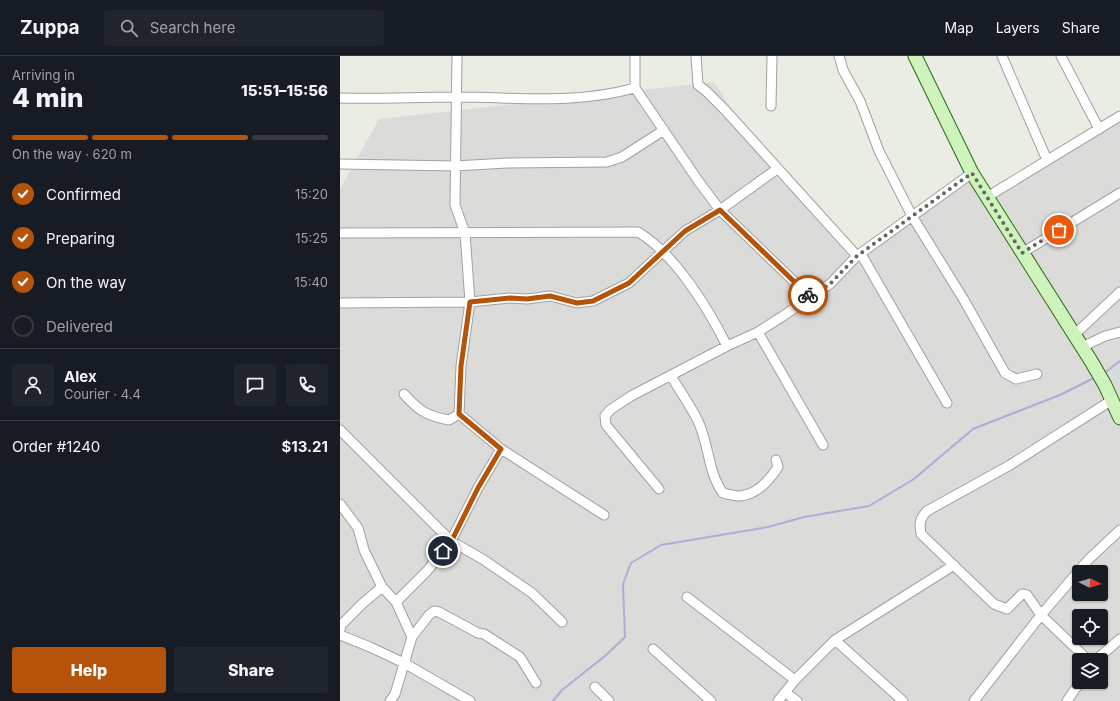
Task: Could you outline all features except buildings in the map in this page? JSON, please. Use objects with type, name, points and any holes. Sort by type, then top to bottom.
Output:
[{"type":"street","points":[[457,56],[455,166],[456,205],[465,233],[470,302],[461,366],[459,414]]},
{"type":"street","points":[[635,56],[635,88],[720,210],[810,297]]},
{"type":"street","points":[[696,56],[698,85],[706,91],[726,112],[777,169],[859,255],[947,404]]},
{"type":"street","points":[[771,106],[772,56]]},
{"type":"street","points":[[839,56],[843,70],[860,101],[879,151],[912,216],[964,300],[1005,373],[1016,379],[1037,374]]},
{"type":"street","points":[[915,56],[972,173],[1091,361],[1105,385],[1120,418]]},
{"type":"street","points":[[1002,56],[1047,160]]},
{"type":"street","points":[[1061,56],[1099,129]]},
{"type":"street","points":[[340,98],[375,99],[457,97],[525,100],[577,99],[616,93],[635,88]]},
{"type":"street","points":[[987,198],[1120,116]]},
{"type":"street","points":[[340,164],[455,166],[507,163],[607,162],[622,157],[664,130]]},
{"type":"street","points":[[340,303],[470,302],[510,298],[527,299],[550,296],[577,303],[593,301],[629,283],[685,231],[720,210],[777,169]]},
{"type":"street","points":[[659,489],[606,425],[605,416],[610,410],[631,396],[727,346],[758,332],[830,284],[859,255],[972,173]]},
{"type":"street","points":[[1022,253],[1120,192]]},
{"type":"street","points":[[340,233],[555,231],[638,232],[663,251],[687,280],[713,320],[727,346]]},
{"type":"street","points":[[1074,334],[1120,292]]},
{"type":"street","points":[[758,332],[823,445]]},
{"type":"street","points":[[1082,347],[1105,336],[1120,332]]},
{"type":"street","points":[[671,376],[698,421],[708,450],[716,484],[723,493],[739,496],[756,490],[771,478],[778,467],[776,460]]},
{"type":"street","points":[[404,394],[416,408],[431,417],[449,420],[459,414]]},
{"type":"street","points":[[1081,653],[1041,615],[1027,595],[1022,594],[1007,609],[994,604],[921,534],[919,525],[921,517],[928,511],[1010,465],[1112,400]]},
{"type":"street","points":[[459,414],[501,449],[604,515]]},
{"type":"street","points":[[340,430],[451,542],[484,560],[532,592],[562,622]]},
{"type":"street","points":[[396,602],[427,571],[451,542],[478,488],[501,449]]},
{"type":"street","points":[[340,504],[358,528],[364,550],[382,587],[396,602],[412,637]]},
{"type":"street","points":[[974,701],[1041,615],[1089,559],[1120,530]]},
{"type":"street","points":[[778,701],[795,680],[835,640],[954,565]]},
{"type":"street","points":[[340,630],[341,625],[382,587]]},
{"type":"street","points":[[687,597],[795,680]]},
{"type":"street","points":[[390,701],[395,694],[412,637],[429,615],[434,611],[439,612],[478,633],[484,634],[520,657],[536,683]]},
{"type":"street","points":[[340,635],[370,646],[404,663],[470,701]]},
{"type":"street","points":[[1104,653],[1120,639]]},
{"type":"street","points":[[835,640],[903,701]]},
{"type":"street","points":[[653,649],[711,701]]},
{"type":"street","points":[[595,688],[610,701]]},
{"type":"street","points":[[1067,701],[1075,689]]},
{"type":"street","points":[[786,693],[798,701]]},
{"type":"shaded area","points":[[714,82],[753,142],[854,255],[967,176],[989,194],[1120,116],[1120,701],[340,701],[340,189],[379,119]]},
{"type":"waterway","points":[[1103,374],[1120,361]]},
{"type":"waterway","points":[[553,701],[562,690],[605,656],[625,637],[623,584],[631,563],[661,545],[768,527],[804,517],[869,506],[914,479],[973,429],[1060,395],[1096,377]]},
{"type":"way so far","points":[[808,295],[810,297],[830,284],[857,256],[972,173],[1022,253],[1059,230]]},
{"type":"route","points":[[443,551],[451,542],[478,488],[501,449],[459,414],[461,366],[470,302],[510,298],[527,299],[550,296],[558,296],[577,303],[593,301],[629,283],[685,231],[720,210],[808,295]]}]
